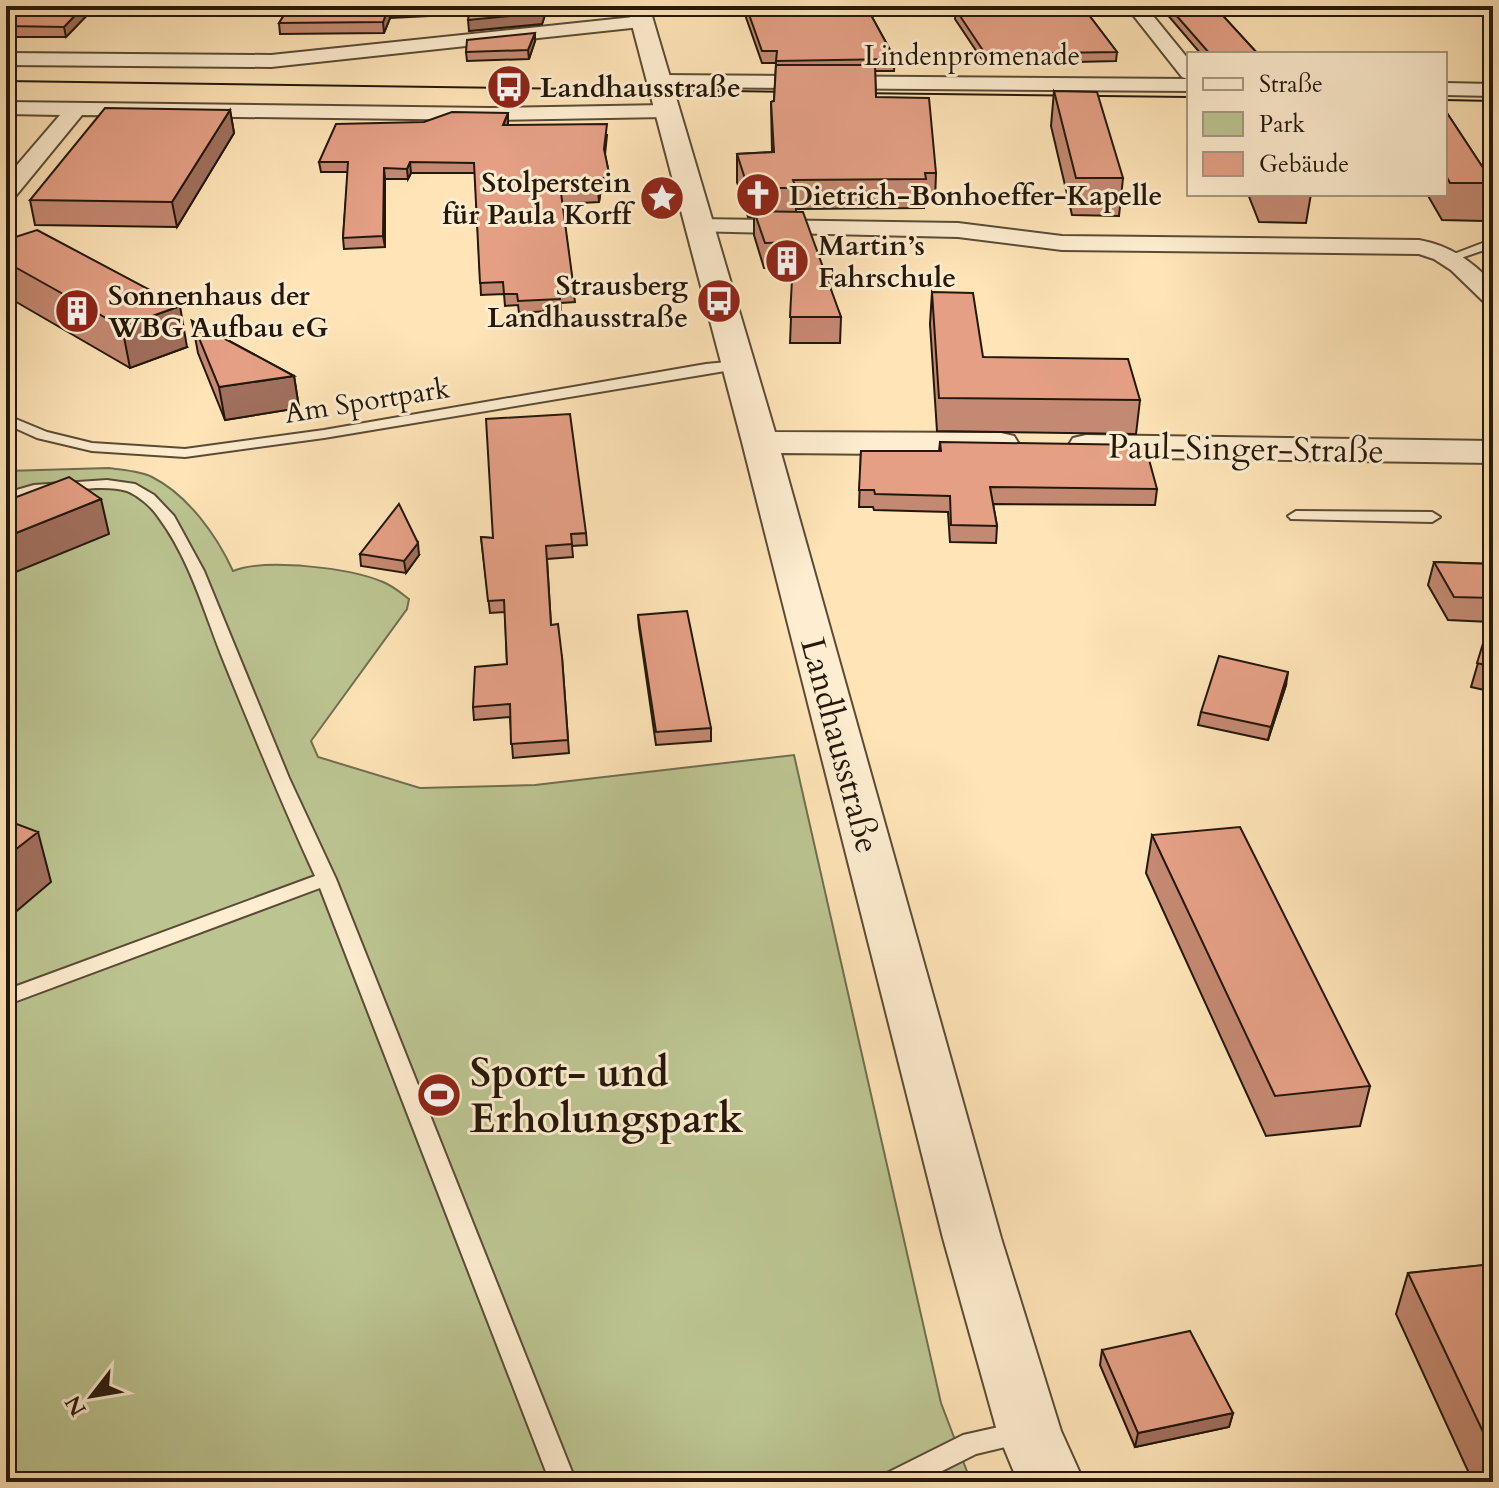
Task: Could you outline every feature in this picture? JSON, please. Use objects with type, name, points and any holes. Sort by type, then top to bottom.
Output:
[{"type":"street","points":[[1135,6],[1187,71]]},
{"type":"street","points":[[6,59],[271,61],[640,14]]},
{"type":"street","name":"Landhausstraße","points":[[640,14],[760,442],[968,1222],[1029,1431],[1051,1482]]},
{"type":"street","name":"Lindenpromenade","points":[[663,98],[1187,85]]},
{"type":"street","points":[[1447,89],[1493,90]]},
{"type":"street","points":[[6,108],[490,114],[663,98]]},
{"type":"street","name":"Lindenpromenade","points":[[663,98],[1187,105]]},
{"type":"street","points":[[1447,108],[1493,108]]},
{"type":"street","points":[[6,193],[76,109]]},
{"type":"street","points":[[698,226],[958,230],[1062,243],[1419,247],[1442,250],[1493,297]]},
{"type":"street","name":"Paul-Singer-Straße","points":[[760,442],[1493,452]]},
{"type":"lane","points":[[1452,257],[1493,243]]},
{"type":"lane","name":"Am Sportpark","points":[[6,419],[42,435],[92,447],[185,453],[324,434],[738,365]]},
{"type":"lane","points":[[6,498],[34,490],[107,484],[130,487],[149,498],[166,516],[196,571],[280,778],[326,879],[563,1482]]},
{"type":"lane","points":[[1296,516],[1432,517]]},
{"type":"lane","points":[[6,998],[326,879]]},
{"type":"lane","points":[[894,1482],[972,1443],[1029,1431]]},
{"type":"green space","name":"Sport- und Erholungspark","points":[[109,468],[148,475],[178,494],[210,531],[233,571],[266,565],[330,569],[383,582],[409,599],[407,609],[311,741],[318,757],[420,788],[535,785],[794,755],[941,1403],[971,1482],[6,1482],[6,471]]},
{"type":"building","points":[[6,6],[84,6],[64,27],[6,26]]},
{"type":"building","points":[[290,6],[408,6],[389,7],[383,22],[279,23]]},
{"type":"building","points":[[470,6],[543,6],[541,13],[468,20]]},
{"type":"building","points":[[746,6],[866,6],[895,59],[776,61],[777,51],[762,51]]},
{"type":"building","points":[[1006,6],[1082,6],[1117,52],[984,52],[956,10]]},
{"type":"building","points":[[1168,6],[1214,6],[1256,52],[1208,52]]},
{"type":"building","points":[[535,33],[528,50],[466,52],[467,40]]},
{"type":"building","points":[[776,65],[875,65],[876,97],[929,98],[936,173],[925,173],[926,179],[793,180],[796,188],[748,188],[737,154],[774,152],[771,102],[774,101]]},
{"type":"building","points":[[1054,91],[1097,92],[1123,178],[1076,178]]},
{"type":"building","points":[[105,108],[230,110],[172,202],[30,200]]},
{"type":"building","points":[[452,112],[508,113],[503,125],[607,124],[604,149],[610,178],[601,178],[598,191],[561,193],[574,290],[559,291],[560,299],[518,301],[517,294],[504,294],[503,282],[480,283],[474,163],[410,162],[407,169],[384,168],[383,236],[343,238],[348,162],[319,162],[336,124],[424,122]]},
{"type":"building","points":[[1447,113],[1493,183],[1450,183],[1447,178]]},
{"type":"building","points":[[754,211],[803,212],[841,317],[790,317],[794,242],[765,243]]},
{"type":"building","points":[[37,230],[180,306],[122,327],[6,262],[6,240]]},
{"type":"building","points":[[1493,253],[1493,266],[1486,260]]},
{"type":"building","points":[[932,292],[973,293],[983,357],[1128,359],[1140,400],[939,398]]},
{"type":"building","points":[[192,321],[294,376],[219,387]]},
{"type":"building","points":[[570,414],[586,533],[571,534],[572,544],[546,546],[551,625],[558,624],[568,740],[511,744],[510,704],[473,707],[475,667],[507,664],[504,600],[488,601],[481,537],[493,538],[486,419]]},
{"type":"building","points":[[940,442],[1145,445],[1157,489],[990,487],[997,526],[951,525],[950,496],[875,494],[874,490],[859,490],[861,451],[941,451]]},
{"type":"building","points":[[69,477],[101,499],[6,537],[6,501]]},
{"type":"building","points":[[399,504],[418,543],[404,561],[360,554]]},
{"type":"building","points":[[1434,562],[1493,564],[1493,598],[1454,597]]},
{"type":"building","points":[[687,611],[711,728],[656,732],[638,615]]},
{"type":"building","points":[[1493,611],[1493,667],[1477,663]]},
{"type":"building","points":[[1219,656],[1288,672],[1271,727],[1201,712]]},
{"type":"building","points":[[6,820],[38,832],[6,857]]},
{"type":"building","points":[[1240,827],[1370,1086],[1275,1096],[1152,835]]},
{"type":"building","points":[[1493,1264],[1493,1453],[1408,1273]]},
{"type":"building","points":[[1190,1331],[1233,1413],[1138,1433],[1102,1350]]},
{"type":"tram line","points":[[6,81],[797,92]]},
{"type":"tram line","points":[[853,93],[1187,97]]},
{"type":"tram line","points":[[1447,100],[1493,101]]},
{"type":"place","name":"Landhausstraße","points":[[509,87]]},
{"type":"place","name":"Dietrich-Bonhoeffer-Kapelle","points":[[758,195]]},
{"type":"place","name":"Stolperstein für Paula Korff","points":[[662,198]]},
{"type":"place","name":"Martin’s Fahrschule","points":[[787,261]]},
{"type":"place","name":"Strausberg Landhausstraße","points":[[719,301]]},
{"type":"place","name":"Sonnenhaus der WBG Aufbau eG","points":[[77,311]]},
{"type":"place","name":"Sport- und Erholungspark","points":[[439,1095]]}]
